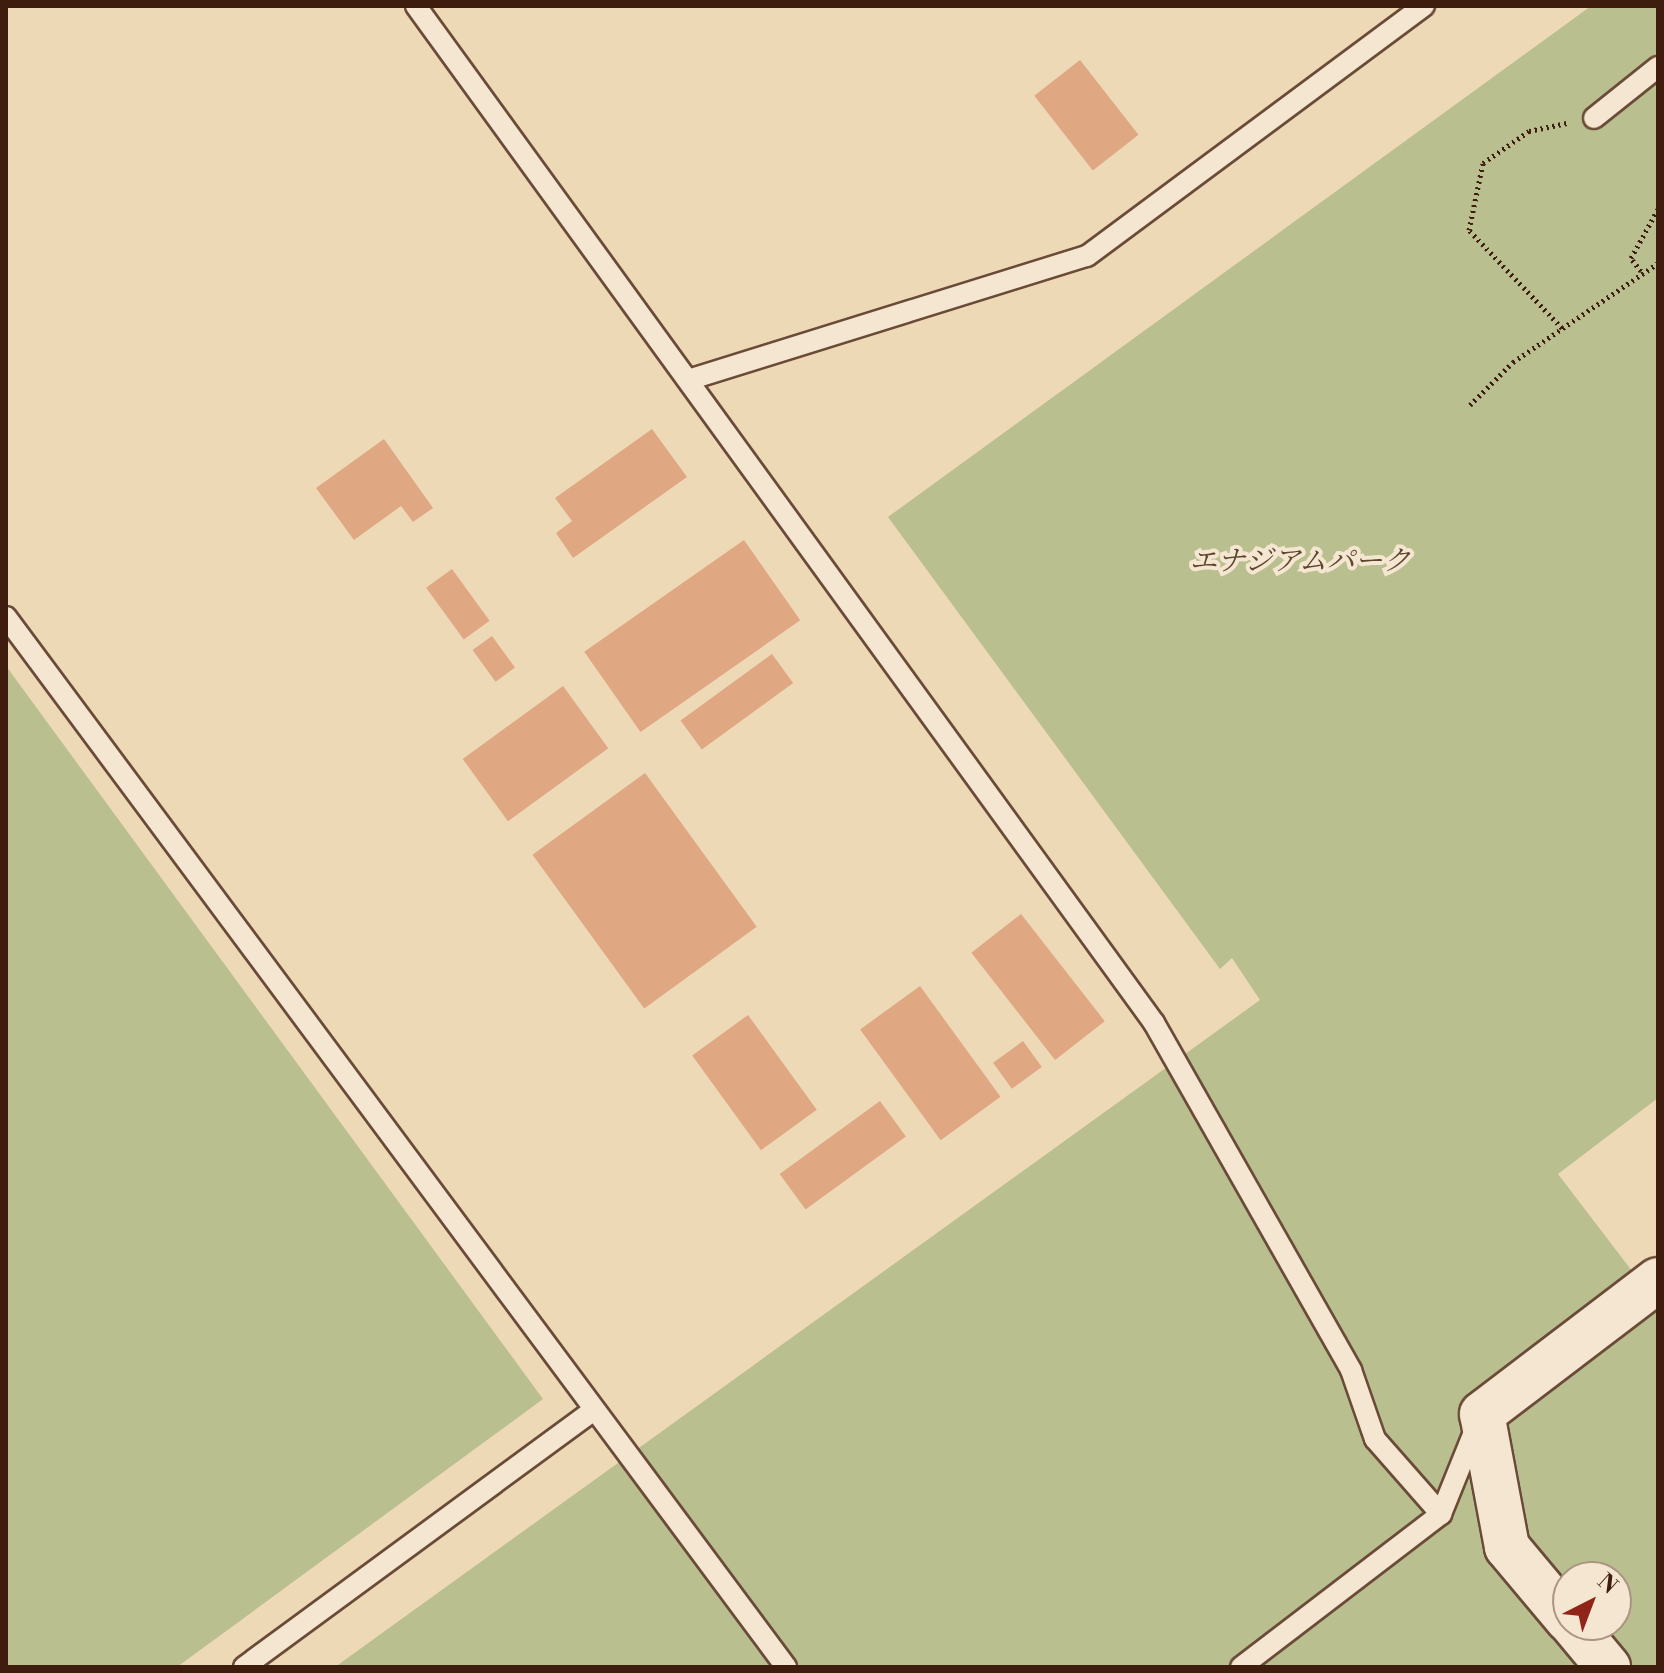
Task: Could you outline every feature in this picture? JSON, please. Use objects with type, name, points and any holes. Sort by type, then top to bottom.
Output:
[{"type":"street","points":[[1552,1601],[1507,1547],[1482,1414],[1658,1280]]},
{"type":"street","points":[[1586,1641],[1608,1667]]},
{"type":"lane","points":[[688,380],[1087,256],[1424,6]]},
{"type":"lane","points":[[428,10],[688,380],[1154,1023],[1351,1370],[1375,1439],[1441,1514]]},
{"type":"lane","points":[[1594,118],[1658,67]]},
{"type":"lane","points":[[6,617],[786,1667]]},
{"type":"lane","points":[[244,1667],[594,1410]]},
{"type":"lane","points":[[1241,1667],[1441,1514],[1482,1414]]},
{"type":"path","points":[[1562,328],[1469,230],[1483,163],[1529,131],[1594,118]]},
{"type":"path","points":[[1641,271],[1631,258],[1658,209]]},
{"type":"path","points":[[1470,405],[1562,328],[1641,271],[1658,263]]},
{"type":"green space","name":"エナジアムパーク","points":[[1591,6],[1658,6],[1658,1098],[1558,1174],[1658,1305],[1658,1667],[335,1667],[1260,1000],[1232,958],[1220,969],[888,517]]},
{"type":"green space","points":[[6,666],[543,1399],[177,1667],[6,1667]]},
{"type":"building","points":[[1080,60],[1138,135],[1093,171],[1034,96]]},
{"type":"building","points":[[652,429],[687,477],[573,558],[556,533],[572,521],[555,498]]},
{"type":"building","points":[[384,439],[433,508],[413,522],[401,506],[354,540],[316,488]]},
{"type":"building","points":[[744,540],[800,620],[640,732],[584,652]]},
{"type":"building","points":[[452,569],[490,621],[464,640],[426,588]]},
{"type":"building","points":[[492,636],[515,668],[496,682],[473,650]]},
{"type":"building","points":[[772,654],[793,683],[702,750],[681,720]]},
{"type":"building","points":[[563,686],[608,748],[508,821],[463,759]]},
{"type":"building","points":[[645,773],[757,927],[644,1008],[533,855]]},
{"type":"building","points":[[1021,914],[1105,1021],[1055,1060],[971,953]]},
{"type":"building","points":[[920,986],[1001,1097],[941,1140],[860,1029]]},
{"type":"building","points":[[748,1015],[817,1110],[761,1150],[692,1056]]},
{"type":"building","points":[[1023,1041],[1042,1067],[1012,1089],[993,1063]]},
{"type":"building","points":[[880,1101],[906,1137],[806,1209],[780,1174]]}]
